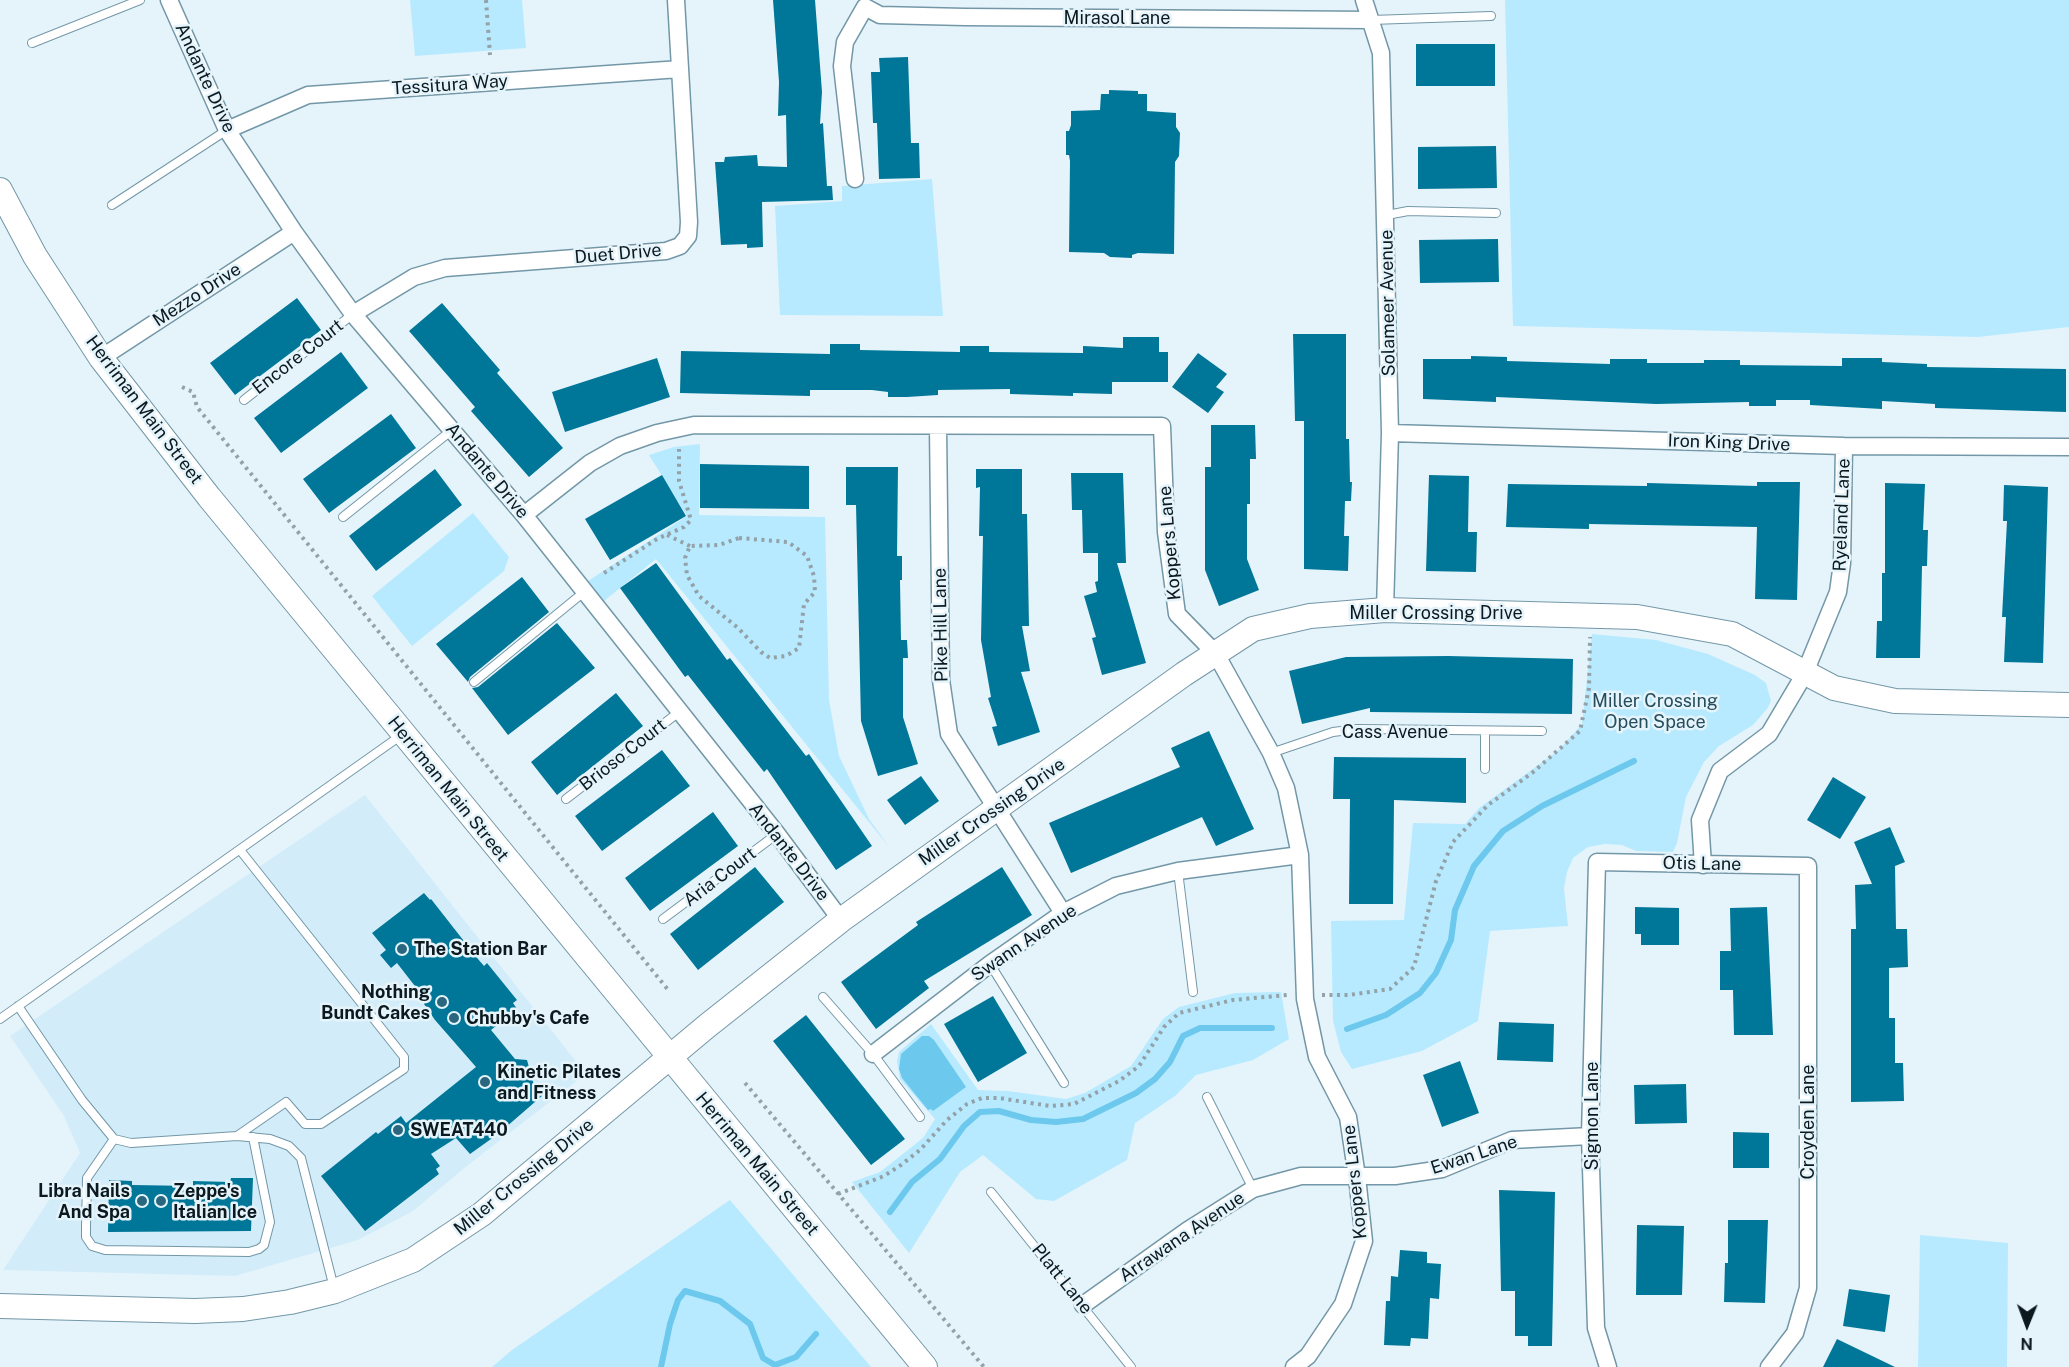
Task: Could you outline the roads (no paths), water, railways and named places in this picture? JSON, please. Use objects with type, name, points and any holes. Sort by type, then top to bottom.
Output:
[{"type":"street","name":"Andante Drive","points":[[169,0],[227,130],[294,232],[353,314],[524,515],[777,834],[841,920]]},
{"type":"street","name":"Duet Drive","points":[[353,314],[414,277],[445,268],[666,251],[680,246],[688,236],[689,222],[676,0]]},
{"type":"street","name":"Solameer Avenue","points":[[1364,0],[1381,53],[1387,215],[1390,433],[1385,610]]},
{"type":"street","name":"Mirasol Lane","points":[[863,3],[880,15],[1371,20]]},
{"type":"street","points":[[855,179],[842,66],[845,42],[863,3]]},
{"type":"street","name":"Tessitura Way","points":[[227,130],[308,95],[680,69]]},
{"type":"street","name":"Herriman Main Street","points":[[0,190],[35,256],[101,358],[209,497],[669,1059],[925,1367]]},
{"type":"street","name":"Mezzo Drive","points":[[101,358],[294,232]]},
{"type":"street","name":"Koppers Lane","points":[[524,515],[590,463],[620,446],[657,433],[694,425],[1162,426],[1166,532],[1177,614],[1216,654],[1271,753],[1286,788],[1299,855],[1305,999],[1317,1057],[1348,1117],[1357,1177],[1364,1241],[1343,1304],[1308,1356],[1294,1367]]},
{"type":"street","name":"Pike Hill Lane","points":[[938,427],[941,680],[949,734],[1063,913]]},
{"type":"street","name":"Iron King Drive","points":[[1390,433],[1844,446],[2069,447]]},
{"type":"street","name":"Ryeland Lane","points":[[1703,865],[1701,820],[1720,771],[1769,734],[1804,675],[1838,592],[1842,562],[1844,446]]},
{"type":"street","name":"Miller Crossing Drive","points":[[0,1306],[195,1311],[290,1302],[335,1291],[396,1268],[460,1230],[841,920],[1253,629],[1310,616],[1385,610],[1588,613],[1637,617],[1731,634],[1804,675],[1834,688],[1895,701],[2069,705]]},
{"type":"street","name":"Swann Avenue","points":[[873,1054],[990,964],[1063,913],[1116,886],[1178,871],[1299,855]]},
{"type":"street","name":"Otis Lane","points":[[1597,862],[1808,866]]},
{"type":"street","name":"Sigmon Lane","points":[[1597,862],[1590,1136],[1596,1328],[1608,1367]]},
{"type":"street","name":"Croyden Lane","points":[[1769,1367],[1795,1333],[1808,1287],[1808,866]]},
{"type":"street","name":"Ewan Lane","points":[[1357,1177],[1395,1176],[1442,1169],[1512,1140],[1590,1136]]},
{"type":"street","name":"Arrawana Avenue","points":[[1083,1305],[1188,1230],[1253,1189],[1301,1176],[1357,1177]]},
{"type":"lane","points":[[32,43],[140,0]]},
{"type":"lane","points":[[1371,20],[1491,15]]},
{"type":"lane","points":[[112,205],[227,130]]},
{"type":"lane","points":[[1387,215],[1408,211],[1496,213]]},
{"type":"lane","name":"Encore Court","points":[[244,400],[353,314]]},
{"type":"lane","points":[[343,517],[452,430]]},
{"type":"lane","points":[[474,682],[584,592]]},
{"type":"lane","name":"Brioso Court","points":[[566,799],[680,712]]},
{"type":"lane","name":"Cass Avenue","points":[[1271,753],[1334,732],[1357,729],[1542,731]]},
{"type":"lane","points":[[1485,732],[1485,769]]},
{"type":"lane","points":[[0,1019],[403,734]]},
{"type":"lane","name":"Aria Court","points":[[663,919],[777,834]]},
{"type":"lane","points":[[237,1136],[286,1102],[305,1124],[321,1124],[404,1069],[404,1057],[240,850]]},
{"type":"lane","points":[[1178,871],[1193,992]]},
{"type":"lane","points":[[990,964],[1064,1083]]},
{"type":"lane","points":[[823,997],[873,1054],[920,1117]]},
{"type":"lane","points":[[18,1006],[82,1100],[114,1139],[131,1143],[237,1136],[253,1137],[289,1146],[301,1158],[335,1291]]},
{"type":"lane","points":[[1207,1097],[1253,1189]]},
{"type":"lane","points":[[114,1139],[87,1178],[86,1237],[92,1246],[105,1250],[249,1252],[259,1250],[264,1245],[270,1222],[253,1137]]},
{"type":"lane","name":"Platt Lane","points":[[991,1192],[1131,1367]]},
{"type":"waterway","points":[[1347,1029],[1386,1015],[1420,993],[1436,973],[1451,940],[1455,910],[1474,866],[1503,831],[1542,806],[1634,761]]},
{"type":"waterway","points":[[890,1212],[912,1182],[940,1159],[964,1126],[980,1112],[999,1111],[1031,1120],[1056,1122],[1083,1119],[1136,1093],[1155,1079],[1170,1062],[1183,1036],[1200,1028],[1272,1028]]},
{"type":"waterway","points":[[661,1367],[670,1324],[678,1300],[685,1291],[720,1301],[750,1324],[763,1358],[775,1365],[796,1357],[816,1334]]},
{"type":"place","name":"The Station Bar","points":[[402,949]]},
{"type":"place","name":"Nothing Bundt Cakes","points":[[442,1002]]},
{"type":"place","name":"Chubby's Cafe","points":[[454,1018]]},
{"type":"place","name":"Kinetic Pilates and Fitness","points":[[485,1082]]},
{"type":"place","name":"SWEAT440","points":[[398,1130]]},
{"type":"place","name":"Libra Nails And Spa","points":[[142,1201]]},
{"type":"place","name":"Zeppe's Italian Ice","points":[[161,1201]]},
{"type":"park label","name":"Miller Crossing Open Space","points":[[1655,711]]}]
